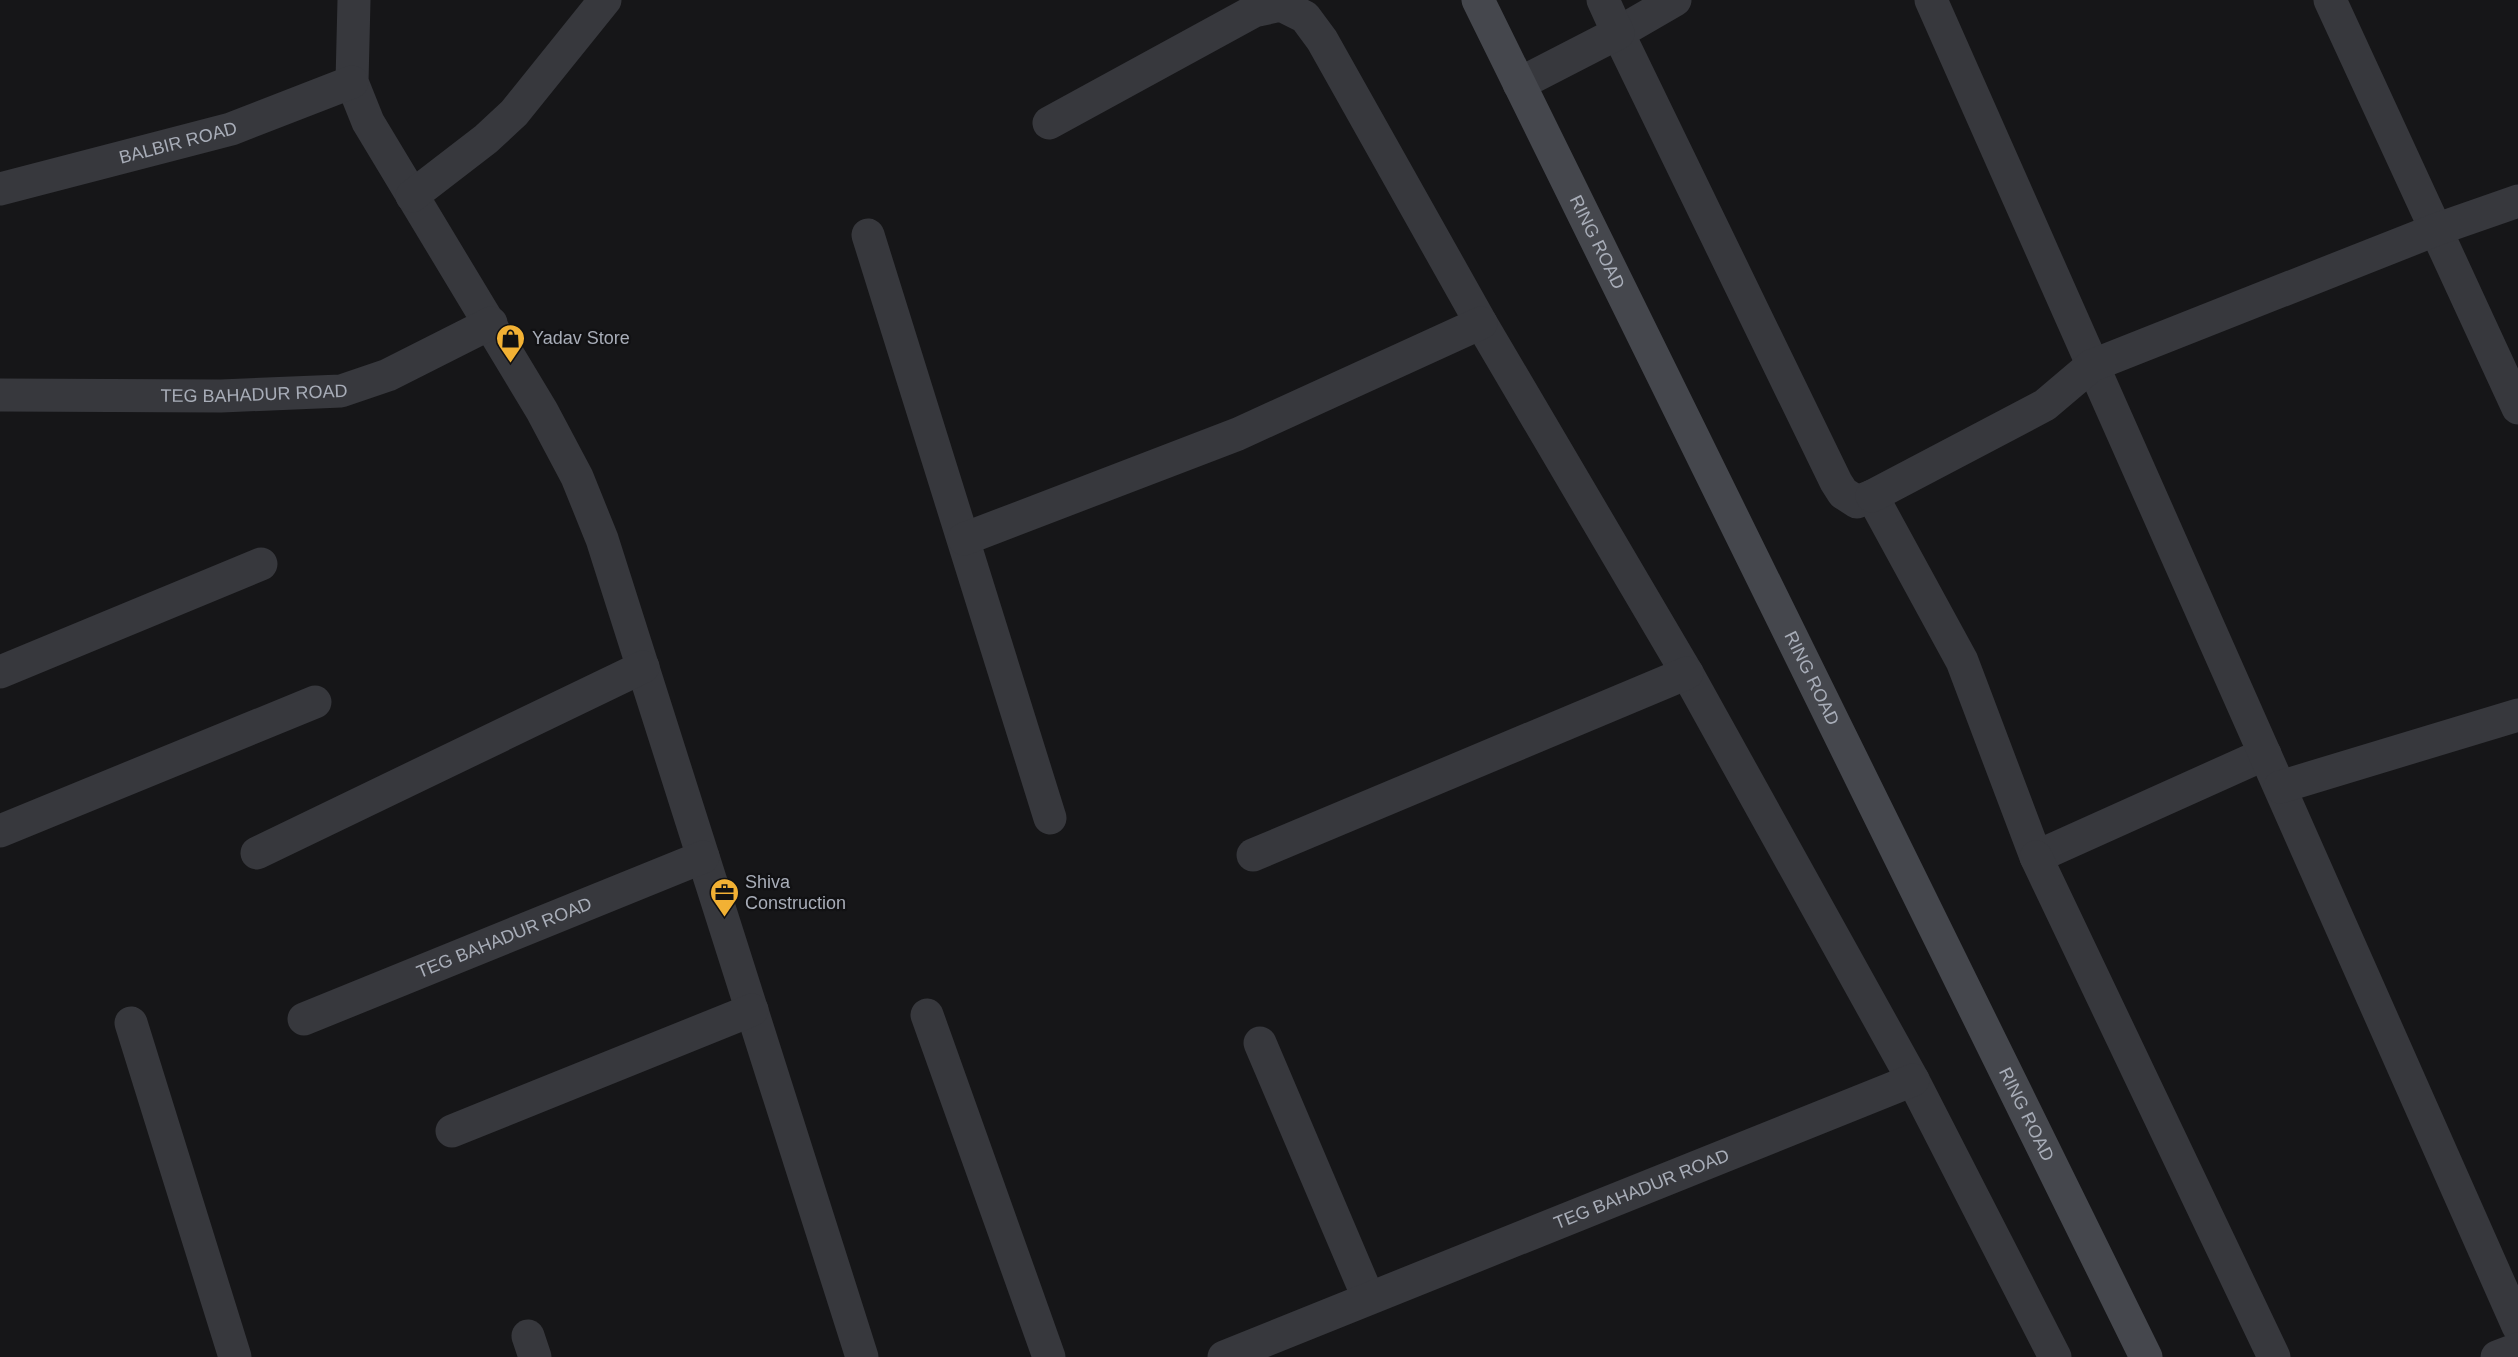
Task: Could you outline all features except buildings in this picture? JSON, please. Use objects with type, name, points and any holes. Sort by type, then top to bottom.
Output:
[{"type":"street","points":[[354,0],[352,82],[368,122],[542,411],[577,477],[602,539],[862,1357]]},
{"type":"street","points":[[412,196],[486,139],[514,113],[605,0]]},
{"type":"street","name":"RING ROAD","points":[[1478,0],[2146,1357]]},
{"type":"street","points":[[1603,0],[1836,482],[1843,494],[1857,502],[2045,405],[2091,366],[2435,230],[2518,201]]},
{"type":"street","points":[[1520,84],[1618,33],[1675,0]]},
{"type":"street","points":[[1931,0],[2091,366],[2518,1326]]},
{"type":"street","points":[[2330,0],[2518,408]]},
{"type":"street","points":[[1049,123],[1254,11],[1281,5],[1305,17],[1322,40],[1482,323],[1687,673],[1913,1080],[2055,1357]]},
{"type":"street","name":"BALBIR ROAD","points":[[0,189],[231,129],[352,82]]},
{"type":"street","points":[[868,236],[1050,818]]},
{"type":"street","name":"TEG BAHADUR ROAD","points":[[0,395],[220,396],[341,391],[387,375],[491,323]]},
{"type":"street","points":[[964,539],[1238,434],[1482,323]]},
{"type":"street","points":[[1872,496],[1962,661],[2036,857],[2274,1357]]},
{"type":"street","points":[[0,672],[261,564]]},
{"type":"street","points":[[256,853],[643,667]]},
{"type":"street","points":[[1254,855],[1687,673]]},
{"type":"street","points":[[0,831],[315,702]]},
{"type":"street","points":[[2280,787],[2518,715]]},
{"type":"street","points":[[2036,857],[2265,754]]},
{"type":"street","name":"TEG BAHADUR ROAD","points":[[304,1019],[703,857]]},
{"type":"street","points":[[452,1131],[752,1010]]},
{"type":"street","points":[[927,1015],[1049,1357]]},
{"type":"street","points":[[131,1023],[235,1357]]},
{"type":"street","points":[[1260,1043],[1368,1298]]},
{"type":"street","name":"TEG BAHADUR ROAD","points":[[1224,1357],[1913,1080]]},
{"type":"street","points":[[2497,1357],[2518,1349]]},
{"type":"place","name":"Yadav Store","points":[[511,364]]},
{"type":"place","name":"Shiva Construction","points":[[724,918]]}]
